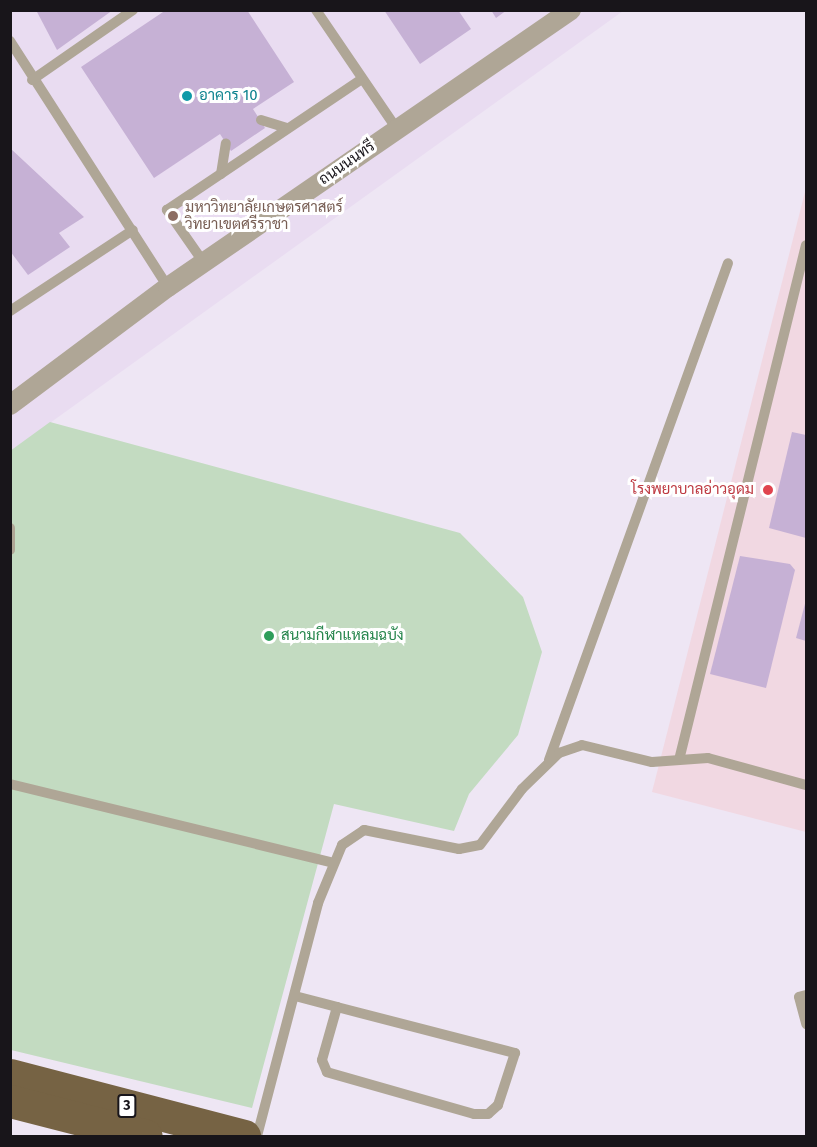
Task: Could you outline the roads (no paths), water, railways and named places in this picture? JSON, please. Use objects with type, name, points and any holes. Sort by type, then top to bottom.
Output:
[{"type":"highway","name":"3","points":[[10,1075],[244,1137]]},
{"type":"highway","name":"3","points":[[10,1101],[146,1137]]},
{"type":"street","name":"ถนนนนทรี","points":[[10,405],[168,287],[571,10]]},
{"type":"lane","points":[[32,80],[133,10]]},
{"type":"lane","points":[[316,10],[397,129]]},
{"type":"lane","points":[[10,41],[32,80],[133,230],[168,287]]},
{"type":"lane","points":[[204,263],[167,210],[362,79]]},
{"type":"lane","points":[[261,120],[288,128]]},
{"type":"lane","points":[[221,174],[226,143]]},
{"type":"lane","points":[[10,311],[133,230]]},
{"type":"lane","points":[[680,756],[807,245]]},
{"type":"lane","points":[[257,1137],[318,903],[342,845],[364,830],[459,849],[480,845],[548,764],[728,263]]},
{"type":"lane","points":[[10,528],[10,550]]},
{"type":"lane","points":[[548,764],[582,745],[652,762],[680,756],[708,758],[807,785]]},
{"type":"lane","points":[[10,784],[334,863]]},
{"type":"lane","points":[[807,995],[799,998],[807,1024]]},
{"type":"lane","points":[[295,996],[515,1053],[498,1105],[488,1114],[474,1114],[327,1072],[322,1060],[337,1007]]},
{"type":"place","name":"อาคาร 10","points":[[187,96]]},
{"type":"place","name":"มหาวิทยาลัยเกษตรศาสตร์ วิทยาเขตศรีราชา","points":[[173,216]]},
{"type":"place","name":"โรงพยาบาลอ่าวอุดม","points":[[768,490]]},
{"type":"place","name":"สนามกีฬาแหลมฉบัง","points":[[269,636]]}]
